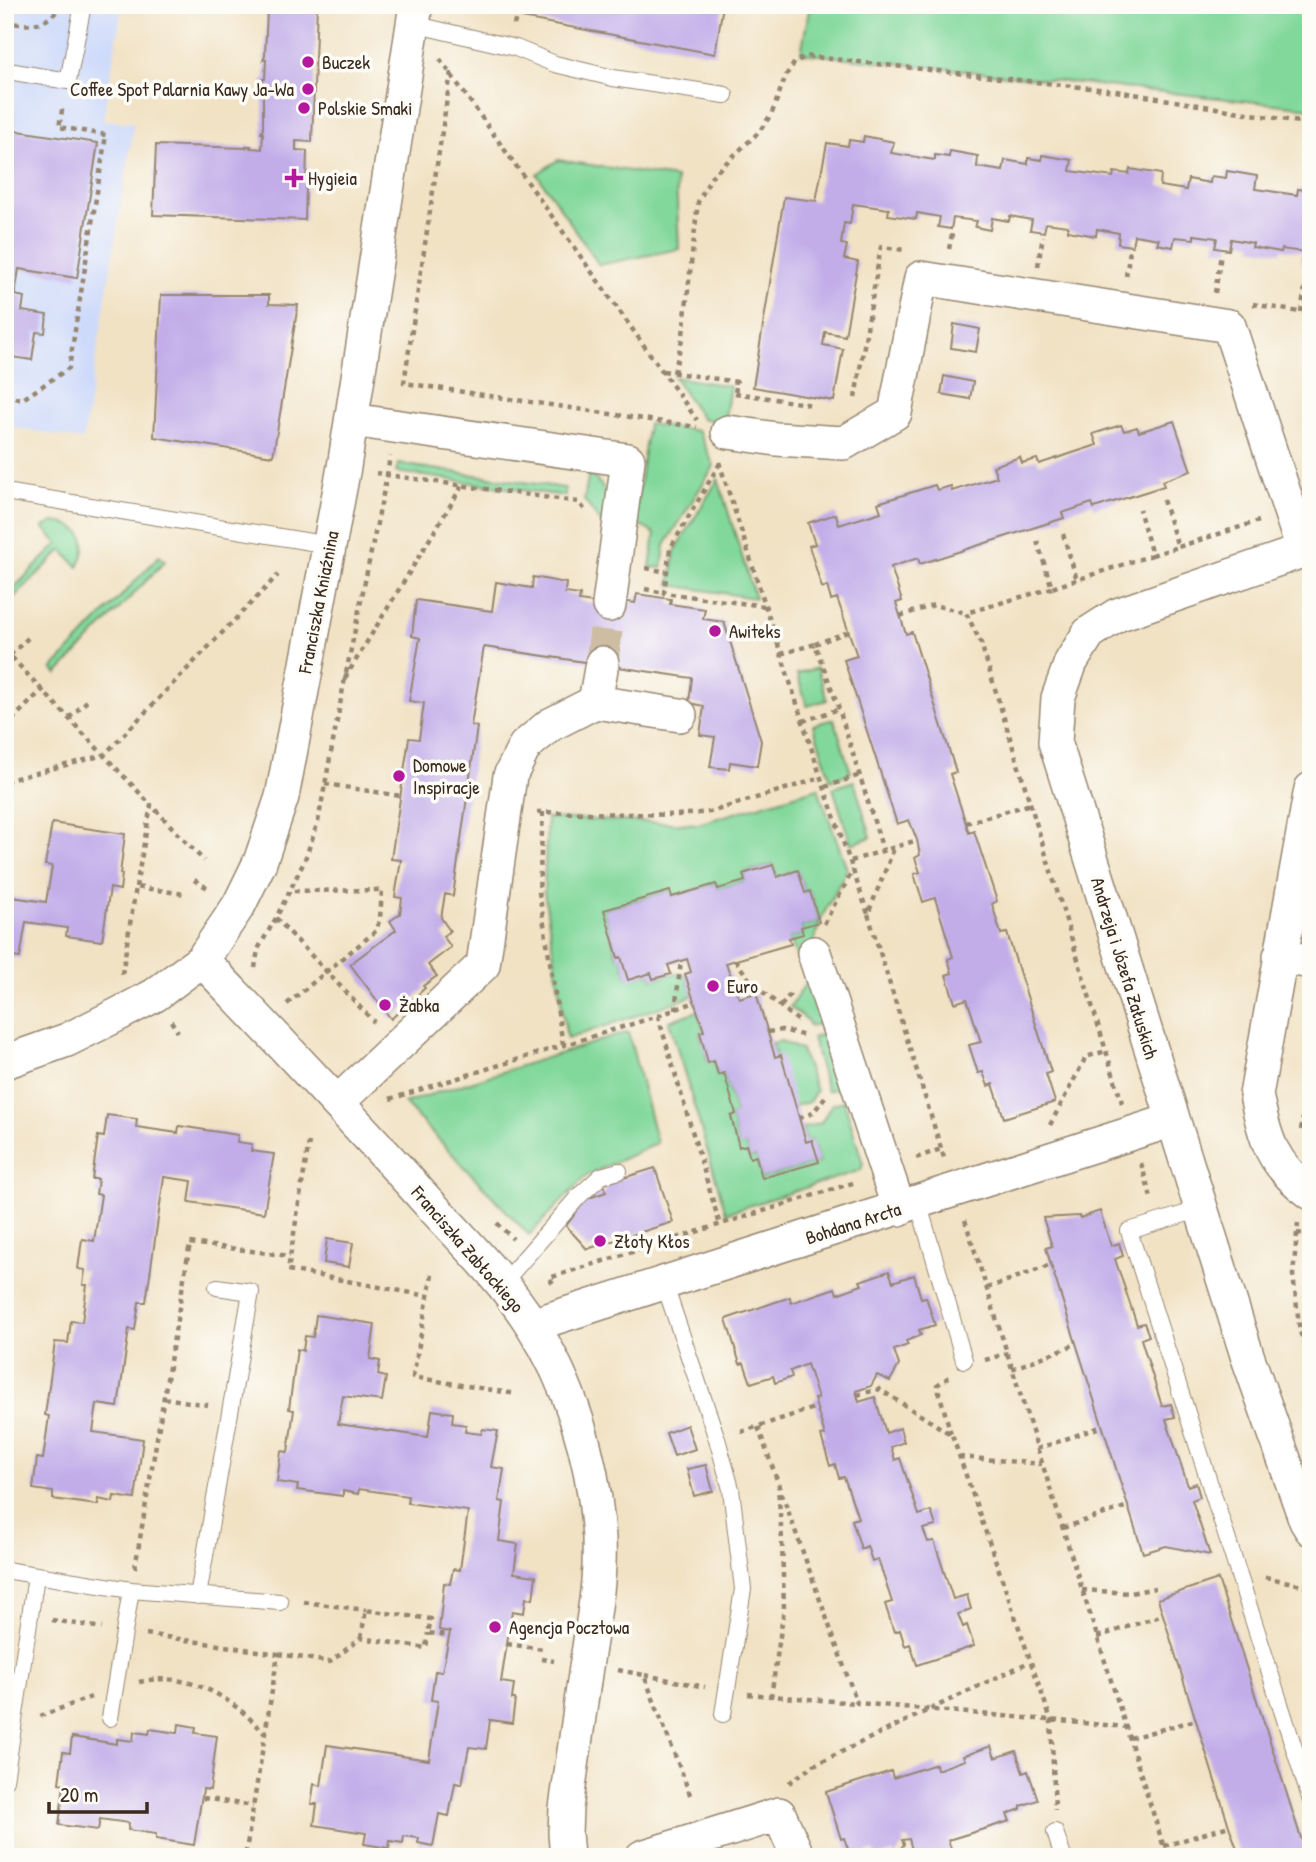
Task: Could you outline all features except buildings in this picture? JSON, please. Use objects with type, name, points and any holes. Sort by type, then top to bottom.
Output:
[{"type":"street","name":"Franciszka Kniaźnina","points":[[5,1062],[67,1040],[119,1014],[155,995],[202,960],[239,905],[260,862],[282,797],[423,20]]},
{"type":"street","points":[[725,429],[776,439],[844,443],[895,414],[921,278],[1222,312],[1307,549]]},
{"type":"street","points":[[352,419],[628,460],[609,606]]},
{"type":"street","name":"Andrzeja i Józefa Załuskich","points":[[1307,549],[1117,615],[1089,633],[1071,662],[1058,698],[1055,742],[1247,1355],[1311,1529]]},
{"type":"street","points":[[596,702],[602,663]]},
{"type":"street","points":[[338,1102],[483,965],[510,776],[525,746],[550,726],[596,702],[680,715]]},
{"type":"street","points":[[1310,1193],[1288,1175],[1266,1142],[1256,1095],[1295,959],[1311,789]]},
{"type":"street","points":[[819,939],[839,1026],[909,1206]]},
{"type":"street","name":"Franciszka Zabłockiego","points":[[202,960],[338,1102],[502,1284],[532,1325],[553,1361],[586,1453],[598,1525],[598,1580],[566,1808],[567,1857]]},
{"type":"street","name":"Bohdana Arcta","points":[[532,1325],[1173,1120]]},
{"type":"street","points":[[642,1857],[779,1814],[798,1857]]},
{"type":"lane","points":[[8,71],[68,81],[83,5]]},
{"type":"lane","points":[[423,20],[516,47],[555,64],[613,78],[725,95]]},
{"type":"lane","points":[[5,492],[329,545]]},
{"type":"lane","points":[[502,1284],[579,1196],[601,1176],[619,1171]]},
{"type":"lane","points":[[909,1206],[964,1360]]},
{"type":"lane","points":[[1202,1209],[1129,1231],[1311,1801]]},
{"type":"lane","points":[[664,1283],[717,1439],[731,1489],[743,1589],[723,1714]]},
{"type":"lane","points":[[198,1596],[251,1292],[217,1287]]},
{"type":"lane","points":[[5,1570],[131,1590],[279,1602]]},
{"type":"lane","points":[[5,1780],[36,1576]]},
{"type":"lane","points":[[110,1718],[131,1590]]},
{"type":"lane","points":[[1055,1832],[1063,1857]]},
{"type":"path","points":[[5,22],[29,26],[43,23],[60,5]]},
{"type":"path","points":[[423,20],[436,54],[451,71],[702,427],[404,383],[451,71]]},
{"type":"path","points":[[674,373],[684,335],[698,202],[712,176],[759,131],[772,113],[786,75],[795,62],[806,56],[1116,91],[1311,124]]},
{"type":"path","points":[[5,397],[23,399],[69,368],[106,135],[59,127],[68,81]]},
{"type":"path","points":[[947,256],[952,234]]},
{"type":"path","points":[[1037,270],[1043,236]]},
{"type":"path","points":[[1124,284],[1130,250]]},
{"type":"path","points":[[1221,254],[1222,312],[1241,302],[1311,314]]},
{"type":"path","points":[[1301,312],[1308,268]]},
{"type":"path","points":[[663,371],[737,383],[725,429],[720,464],[670,550],[664,593],[764,606]]},
{"type":"path","points":[[725,429],[720,464],[764,606],[851,861],[947,1165]]},
{"type":"path","points":[[462,486],[345,678],[387,475],[579,502],[616,549]]},
{"type":"path","points":[[1163,500],[1178,547]]},
{"type":"path","points":[[1139,509],[1152,555]]},
{"type":"path","points":[[900,616],[934,605],[966,613],[1261,521]]},
{"type":"path","points":[[1063,534],[1077,580]]},
{"type":"path","points":[[1037,541],[1052,588]]},
{"type":"path","points":[[5,781],[104,755],[278,575]]},
{"type":"path","points":[[966,613],[981,643],[1125,1111]]},
{"type":"path","points":[[781,654],[848,632]]},
{"type":"path","points":[[28,639],[8,653],[204,861]]},
{"type":"path","points":[[814,644],[839,709],[883,850]]},
{"type":"path","points":[[5,727],[41,690]]},
{"type":"path","points":[[69,718],[87,701]]},
{"type":"path","points":[[803,721],[839,709]]},
{"type":"path","points":[[825,787],[860,775]]},
{"type":"path","points":[[504,811],[677,815],[710,812],[821,778]]},
{"type":"path","points":[[325,784],[401,796]]},
{"type":"path","points":[[966,823],[1031,804]]},
{"type":"path","points":[[122,974],[150,805]]},
{"type":"path","points":[[543,812],[539,892],[563,1045]]},
{"type":"path","points":[[851,861],[917,841]]},
{"type":"path","points":[[868,914],[895,846]]},
{"type":"path","points":[[819,939],[853,870]]},
{"type":"path","points":[[194,880],[216,892]]},
{"type":"path","points":[[136,887],[185,894]]},
{"type":"path","points":[[283,1008],[376,930],[380,918],[382,890],[290,891]]},
{"type":"path","points":[[276,918],[376,1024]]},
{"type":"path","points":[[735,960],[753,984],[803,1024],[810,1048]]},
{"type":"path","points":[[675,1010],[681,961]]},
{"type":"path","points":[[736,988],[753,984]]},
{"type":"path","points":[[382,1102],[695,1002]]},
{"type":"path","points":[[657,1016],[720,1225]]},
{"type":"path","points":[[768,1031],[782,1030],[806,1036],[839,1026]]},
{"type":"path","points":[[1045,1135],[1086,1057],[1106,1051]]},
{"type":"path","points":[[1300,1138],[1311,1062]]},
{"type":"path","points":[[821,1085],[825,1097]]},
{"type":"path","points":[[799,1118],[813,1113],[825,1097],[835,1094]]},
{"type":"path","points":[[309,1142],[288,1270],[428,1296]]},
{"type":"path","points":[[1138,1155],[1159,1222]]},
{"type":"path","points":[[5,1172],[12,1184],[5,1228]]},
{"type":"path","points":[[555,1287],[549,1278],[865,1179]]},
{"type":"path","points":[[1310,1193],[1298,1217],[1295,1286],[1300,1332],[1311,1358]]},
{"type":"path","points":[[964,1215],[1167,1857]]},
{"type":"path","points":[[1297,1233],[1311,1236]]},
{"type":"path","points":[[131,1590],[190,1243],[290,1256]]},
{"type":"path","points":[[987,1288],[1051,1265]]},
{"type":"path","points":[[432,1274],[413,1377],[516,1394]]},
{"type":"path","points":[[1012,1368],[1076,1344]]},
{"type":"path","points":[[964,1360],[964,1367],[937,1385],[959,1457],[1051,1720],[1055,1832]]},
{"type":"path","points":[[857,1395],[879,1389],[952,1435]]},
{"type":"path","points":[[164,1398],[232,1409]]},
{"type":"path","points":[[717,1439],[817,1407]]},
{"type":"path","points":[[1037,1449],[1103,1426]]},
{"type":"path","points":[[758,1427],[856,1703]]},
{"type":"path","points":[[959,1457],[1042,1464]]},
{"type":"path","points":[[771,1697],[784,1609],[777,1479]]},
{"type":"path","points":[[1063,1528],[1128,1506]]},
{"type":"path","points":[[1304,1586],[1311,1606]]},
{"type":"path","points":[[1082,1590],[1131,1592],[1155,1588]]},
{"type":"path","points":[[309,1602],[431,1619],[426,1648],[361,1638]]},
{"type":"path","points":[[49,1632],[51,1620],[330,1662],[361,1638],[366,1610]]},
{"type":"path","points":[[1097,1637],[1163,1615]]},
{"type":"path","points":[[428,1633],[449,1635]]},
{"type":"path","points":[[507,1644],[543,1649]]},
{"type":"path","points":[[245,1857],[278,1654]]},
{"type":"path","points":[[541,1659],[686,1683]]},
{"type":"path","points":[[779,1814],[789,1783],[814,1765],[1029,1662]]},
{"type":"path","points":[[644,1675],[691,1797]]},
{"type":"path","points":[[38,1705],[36,1717],[115,1689],[155,1679],[189,1683],[225,1698],[265,1734]]},
{"type":"path","points":[[727,1691],[1127,1727]]},
{"type":"path","points":[[1130,1738],[1196,1720]]},
{"type":"path","points":[[203,1798],[253,1806]]},
{"type":"path","points":[[1164,1846],[1229,1826]]},
{"type":"shaded area","points":[[5,5],[108,5],[122,8],[103,120],[134,123],[83,440],[5,426]]},
{"type":"green space","points":[[810,5],[1311,5],[1311,108],[801,53]]},
{"type":"green space","points":[[558,160],[676,178],[679,249],[599,265],[537,174]]},
{"type":"green space","points":[[674,377],[730,386],[724,423],[702,419]]},
{"type":"green space","points":[[648,424],[698,431],[714,466],[665,545],[662,568],[650,567],[655,534],[634,522]]},
{"type":"green space","points":[[398,464],[565,488],[565,496],[396,472]]},
{"type":"green space","points":[[589,474],[602,487],[609,502],[612,537],[584,500]]},
{"type":"green space","points":[[718,479],[755,598],[670,585],[675,551]]},
{"type":"green space","points":[[54,522],[72,526],[82,536],[84,549],[78,567],[62,550],[5,606],[5,597],[58,544],[43,527]]},
{"type":"green space","points":[[159,556],[165,561],[57,674],[52,669]]},
{"type":"green space","points":[[817,668],[827,700],[807,706],[797,674]]},
{"type":"green space","points":[[834,719],[851,773],[831,780],[813,725]]},
{"type":"green space","points":[[854,781],[871,837],[851,844],[833,788]]},
{"type":"green space","points":[[818,788],[847,869],[821,919],[807,961],[798,960],[789,938],[803,934],[801,927],[819,922],[810,892],[805,893],[798,871],[777,877],[773,865],[743,873],[745,881],[718,889],[716,884],[672,897],[669,891],[604,910],[617,957],[621,957],[628,979],[651,973],[653,979],[671,974],[685,974],[693,996],[567,1039],[544,892],[547,818],[698,824]]},
{"type":"green space","points":[[808,980],[829,1022],[810,1026],[807,1020],[790,1007]]},
{"type":"green space","points":[[698,1011],[704,1031],[700,1033],[708,1062],[714,1061],[718,1075],[724,1073],[736,1114],[731,1116],[739,1146],[746,1145],[750,1158],[756,1156],[762,1178],[819,1162],[812,1140],[806,1142],[802,1128],[821,1123],[832,1104],[844,1101],[863,1164],[861,1170],[726,1213],[669,1021]]},
{"type":"green space","points":[[628,1032],[657,1143],[586,1176],[529,1235],[404,1103]]},
{"type":"green space","points":[[831,1032],[846,1086],[827,1091],[812,1038]]},
{"type":"green space","points":[[781,1041],[801,1050],[816,1091],[809,1102],[795,1106],[771,1043]]},
{"type":"tunnel","points":[[602,663],[609,605]]},
{"type":"place","name":"Buczek","points":[[308,62]]},
{"type":"place","name":"Coffee Spot Palarnia Kawy Ja-Wa","points":[[308,89]]},
{"type":"place","name":"Polskie Smaki","points":[[304,108]]},
{"type":"place","name":"Hygieia","points":[[294,178]]},
{"type":"place","name":"Awiteks","points":[[715,631]]},
{"type":"place","name":"Domowe Inspiracje","points":[[399,776]]},
{"type":"place","name":"Euro","points":[[713,986]]},
{"type":"place","name":"Żabka","points":[[385,1005]]},
{"type":"place","name":"Złoty Kłos","points":[[600,1241]]},
{"type":"place","name":"Agencja Pocztowa","points":[[495,1627]]}]
